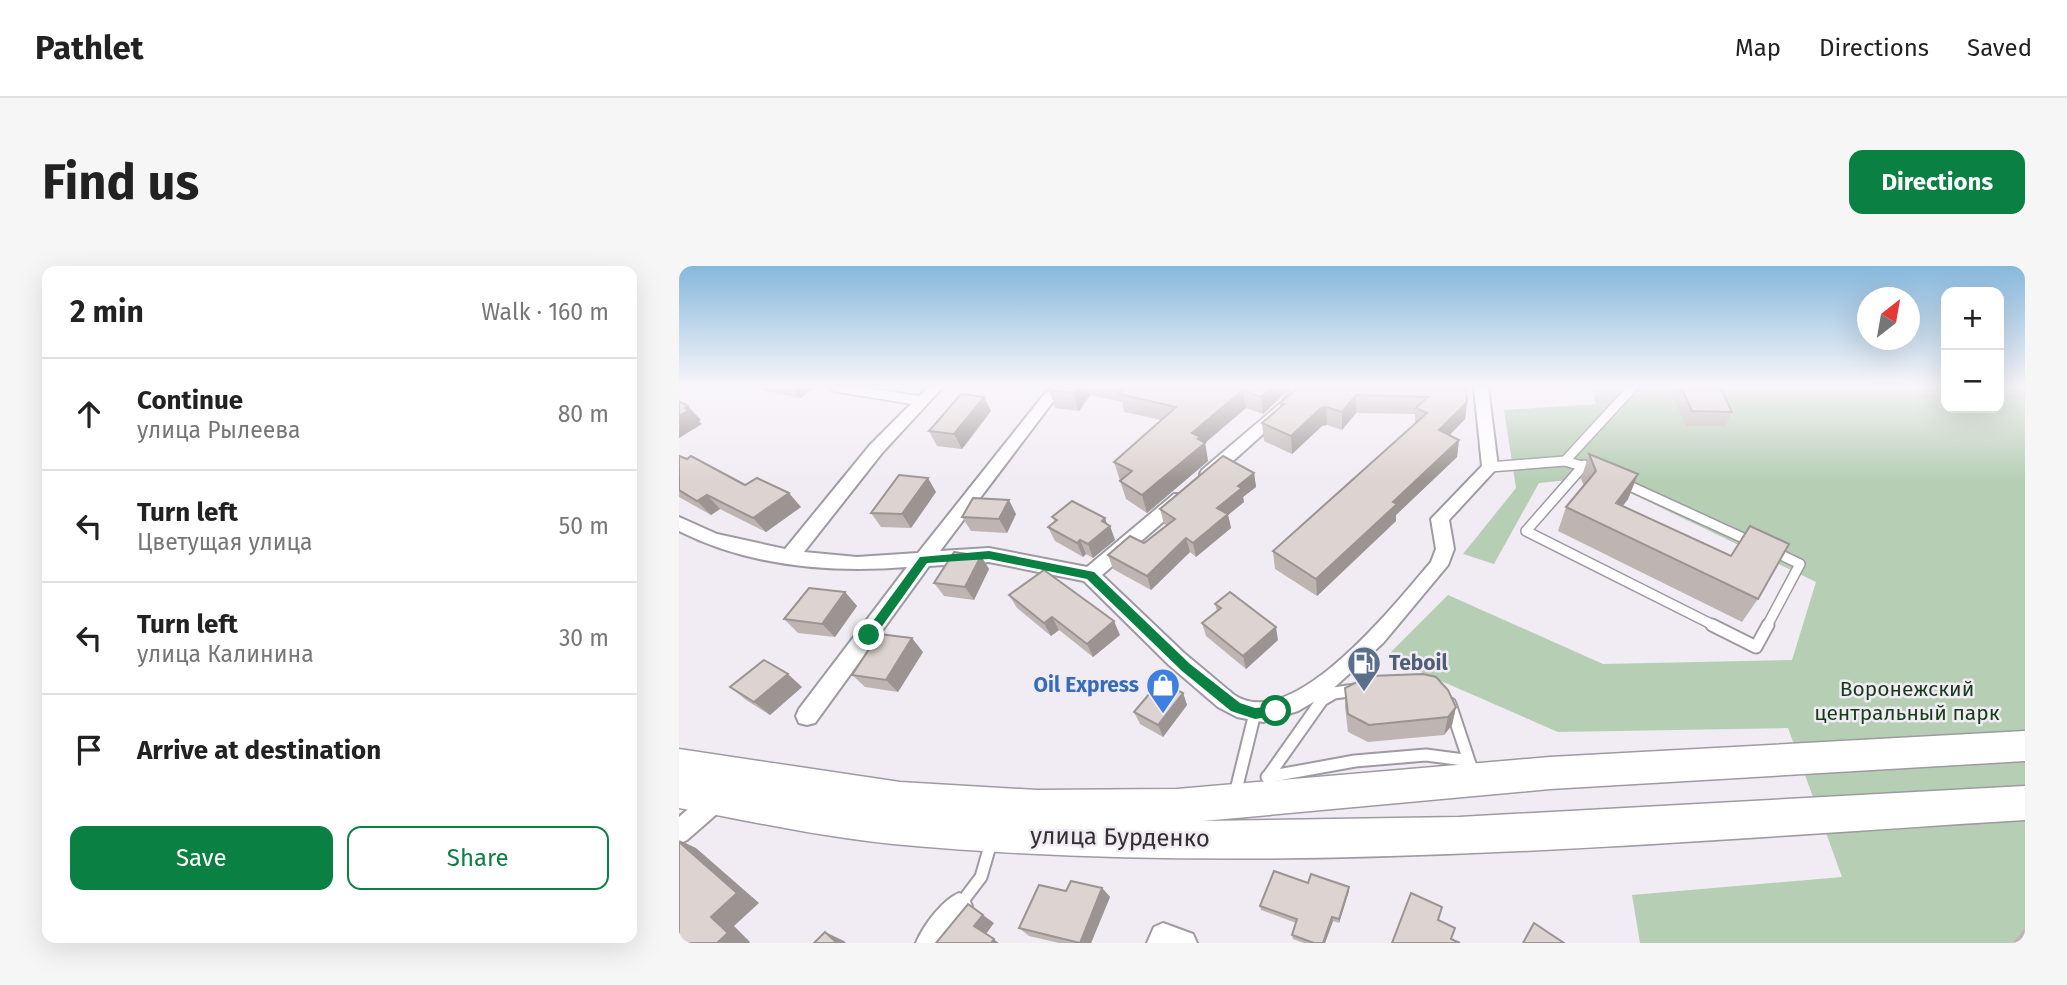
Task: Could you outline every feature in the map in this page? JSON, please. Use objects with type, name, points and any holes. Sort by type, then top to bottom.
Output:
[{"type":"main road","name":"улица Бурденко","points":[[679,765],[900,799],[1062,807],[1177,806],[1252,791],[1489,775],[2025,746]]},
{"type":"main road","name":"улица Бурденко","points":[[679,791],[889,825],[994,833],[1198,840],[1356,839],[2025,803]]},
{"type":"street","points":[[789,557],[876,449],[905,419]]},
{"type":"street","points":[[807,716],[923,559],[1033,419]]},
{"type":"street","points":[[1090,575],[1271,419]]},
{"type":"street","points":[[682,529],[713,540],[789,557],[857,564],[989,555],[1090,575],[1186,668],[1236,707],[1255,713],[1276,711],[1296,703],[1364,652],[1439,565],[1445,550],[1440,519],[1490,467],[1485,419]]},
{"type":"street","points":[[679,832],[718,798]]},
{"type":"street","points":[[929,943],[959,906]]},
{"type":"lane","points":[[1565,461],[1604,419]]},
{"type":"lane","points":[[1490,467],[1565,461],[1584,465],[1800,564],[1756,647],[1526,531],[1584,465]]},
{"type":"lane","points":[[1252,791],[1322,700],[1334,693],[1361,689]]},
{"type":"lane","points":[[1447,695],[1489,775]]},
{"type":"lane","points":[[1252,791],[1255,713]]},
{"type":"lane","points":[[959,906],[981,877],[994,833]]},
{"type":"green space","name":"Воронежский центральный парк","points":[[1505,419],[2025,419],[2025,936],[2018,943],[1640,943],[1632,895],[1842,877],[1788,728],[1558,732],[1386,657],[1448,595],[1603,664],[1792,660],[1816,582],[1597,477],[1539,483],[1494,564],[1463,554],[1516,488]]},
{"type":"building","points":[[940,419],[966,419],[954,434],[929,431]]},
{"type":"building","points":[[1163,419],[1209,419],[1192,433],[1201,437],[1198,439],[1205,443],[1142,495],[1120,481],[1132,471],[1114,462]]},
{"type":"building","points":[[1267,419],[1310,419],[1291,436],[1262,423]]},
{"type":"building","points":[[1421,419],[1450,419],[1439,430],[1459,440],[1393,502],[1397,504],[1316,579],[1273,551]]},
{"type":"building","points":[[1589,454],[1638,474],[1616,503],[1731,556],[1750,526],[1789,544],[1758,599],[1566,507],[1596,471]]},
{"type":"building","points":[[679,456],[687,459],[691,456],[745,485],[757,478],[789,493],[753,518],[707,495],[697,501],[679,490]]},
{"type":"building","points":[[1223,456],[1254,473],[1238,486],[1242,488],[1217,508],[1228,514],[1193,543],[1186,538],[1147,576],[1108,555],[1130,536],[1144,543],[1175,519],[1160,509]]},
{"type":"building","points":[[899,475],[928,478],[902,514],[871,513]]},
{"type":"building","points":[[973,498],[1009,500],[999,519],[962,517]]},
{"type":"building","points":[[1072,501],[1105,518],[1102,521],[1110,526],[1088,544],[1080,540],[1077,543],[1048,527],[1057,520],[1052,517]]},
{"type":"building","points":[[954,552],[981,556],[965,587],[934,583]]},
{"type":"building","points":[[1044,570],[1114,621],[1087,644],[1052,617],[1044,623],[1009,595]]},
{"type":"building","points":[[809,588],[845,592],[822,624],[784,619]]},
{"type":"building","points":[[1230,592],[1276,627],[1243,656],[1202,623],[1221,608],[1215,604]]},
{"type":"building","points":[[879,634],[912,638],[886,680],[852,675]]},
{"type":"building","points":[[764,660],[788,674],[754,702],[730,687]]},
{"type":"building","points":[[1423,674],[1436,677],[1448,690],[1456,707],[1448,717],[1369,725],[1348,714],[1345,688],[1369,676]]},
{"type":"building","points":[[1160,681],[1183,693],[1158,725],[1134,712]]},
{"type":"building","points":[[679,842],[737,893],[711,917],[728,933],[717,943],[679,943]]},
{"type":"building","points":[[1274,871],[1308,883],[1311,874],[1349,887],[1339,919],[1332,917],[1323,943],[1314,943],[1292,935],[1297,919],[1260,906]]},
{"type":"building","points":[[1071,881],[1102,888],[1080,943],[1019,928],[1039,885],[1066,891]]},
{"type":"building","points":[[1411,893],[1442,907],[1438,920],[1455,928],[1451,939],[1460,943],[1392,943]]},
{"type":"building","points":[[968,904],[983,915],[974,926],[994,939],[991,943],[936,943]]},
{"type":"building","points":[[1534,923],[1564,943],[1523,943]]},
{"type":"building","points":[[825,932],[837,943],[814,943]]},
{"type":"place","name":"Teboil","points":[[1364,693]]},
{"type":"place","name":"Oil Express","points":[[1163,715]]},
{"type":"route","points":[[869,635],[923,559],[989,555],[1090,575],[1186,668],[1236,707],[1255,713],[1276,711]]}]
